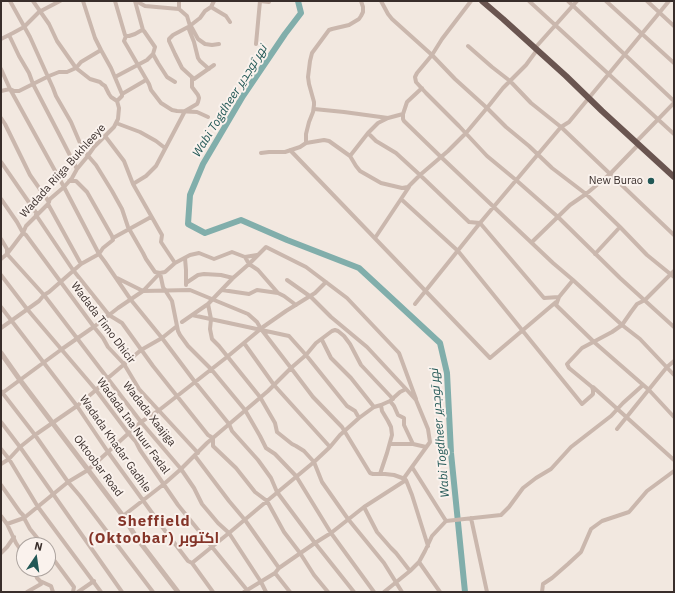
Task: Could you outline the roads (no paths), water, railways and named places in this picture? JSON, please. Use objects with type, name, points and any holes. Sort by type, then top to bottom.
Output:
[{"type":"highway","points":[[483,2],[503,18],[674,177]]},
{"type":"street","points":[[10,1],[30,37],[56,96],[73,126],[83,150],[96,164],[112,191],[122,209],[129,229],[148,263],[155,272],[160,273]]},
{"type":"street","points":[[33,1],[49,24],[57,41],[76,68],[90,79],[100,82],[105,86],[111,97],[118,101]]},
{"type":"street","points":[[1,39],[24,27],[34,16],[60,1]]},
{"type":"street","points":[[83,1],[91,27],[122,94],[146,80]]},
{"type":"street","points":[[114,1],[126,36],[124,41],[151,90],[161,103],[177,112],[198,112],[208,117]]},
{"type":"street","points":[[115,77],[138,65],[153,54],[155,47],[143,30],[135,1]]},
{"type":"street","points":[[135,1],[145,6],[180,9]]},
{"type":"street","points":[[179,1],[180,9],[187,16],[198,58],[208,69]]},
{"type":"street","points":[[134,184],[146,176],[156,166],[185,111],[197,104],[199,98],[192,87],[192,77],[182,68],[174,54],[169,39],[200,18],[214,1]]},
{"type":"street","points":[[256,44],[260,1],[269,2]]},
{"type":"street","points":[[306,143],[307,131],[314,109],[314,102],[308,77],[312,53],[329,30],[348,25],[359,19],[363,12],[362,1]]},
{"type":"street","points":[[381,1],[392,19],[432,55],[454,79],[552,168],[586,194],[647,255],[673,274],[645,300],[637,304],[622,325],[582,348],[567,364]]},
{"type":"street","points":[[471,1],[432,55],[417,73],[415,78],[416,82],[487,156],[558,218],[674,328]]},
{"type":"street","points":[[529,1],[674,134]]},
{"type":"street","points":[[532,242],[570,205],[610,174],[674,102],[568,1]]},
{"type":"street","points":[[375,238],[409,187],[466,133],[503,88],[526,65],[536,49],[577,1]]},
{"type":"street","points":[[606,1],[674,63]]},
{"type":"street","points":[[647,1],[674,26]]},
{"type":"street","points":[[415,304],[480,223],[561,127],[569,122],[668,1]]},
{"type":"street","points":[[210,7],[226,16],[230,22]]},
{"type":"street","points":[[190,26],[196,37],[202,43],[212,45],[219,44]]},
{"type":"street","points":[[126,36],[136,34],[143,30]]},
{"type":"street","points":[[9,35],[77,169]]},
{"type":"street","points":[[468,46],[492,68],[510,81],[531,103],[561,127],[674,235]]},
{"type":"street","points":[[1,92],[10,89],[19,91],[59,72],[67,72],[76,68],[81,62],[101,50]]},
{"type":"street","points":[[153,54],[167,77],[175,82]]},
{"type":"street","points":[[192,77],[194,78],[214,65]]},
{"type":"street","points":[[1,69],[10,89],[99,254],[131,300],[229,424],[232,432],[258,460],[271,478],[277,492],[354,592]]},
{"type":"street","points":[[422,88],[407,102],[403,114],[404,121],[553,263],[622,325],[640,339],[674,375]]},
{"type":"street","name":"Wadada Riiga Bukhleeye","points":[[1,259],[7,254],[23,233],[26,226],[50,199],[64,187],[94,147],[114,127],[118,119],[118,101],[122,94]]},
{"type":"street","points":[[314,109],[388,118]]},
{"type":"street","points":[[350,156],[378,123],[388,118],[403,114]]},
{"type":"street","points":[[1,118],[30,175],[48,203],[81,264]]},
{"type":"street","points":[[116,123],[140,132],[165,148]]},
{"type":"street","points":[[368,133],[376,141],[396,153],[469,222],[480,223],[544,298],[559,297]]},
{"type":"street","points":[[105,136],[124,161],[134,184],[162,235],[161,242],[175,263]]},
{"type":"street","points":[[261,153],[285,152],[300,147],[306,143],[324,140],[329,141],[350,156],[360,171],[381,183],[402,188],[409,187]]},
{"type":"street","points":[[290,150],[490,358],[556,302],[573,280]]},
{"type":"street","points":[[1,162],[73,270],[109,315],[122,323],[153,366],[208,435],[213,438]]},
{"type":"street","points":[[69,181],[76,181],[86,192],[113,238]]},
{"type":"street","name":"Wadada Timo Dhicir","points":[[1,199],[23,233],[26,235],[108,347],[124,364],[139,389],[196,454],[279,568]]},
{"type":"street","points":[[401,199],[458,251],[582,404],[592,396],[592,387],[569,368],[567,364]]},
{"type":"street","points":[[1,328],[49,292],[73,270],[99,254],[103,248],[113,240],[113,238],[151,216]]},
{"type":"street","points":[[595,254],[620,227]]},
{"type":"street","points":[[1,239],[7,248],[7,254]]},
{"type":"street","points":[[182,322],[208,304],[266,247],[306,267],[348,298],[399,354],[428,429],[430,442],[405,479],[364,507],[331,533],[315,542],[279,568],[275,573],[246,591]]},
{"type":"street","points":[[153,592],[68,482],[35,435],[2,393],[143,291],[160,273],[165,272],[175,263],[190,255],[200,253],[214,259],[232,252],[245,257],[258,255]]},
{"type":"street","name":"Wadada Xaajiga","points":[[7,254],[44,295],[142,422],[181,469],[194,488],[202,504],[218,523],[229,533],[266,592]]},
{"type":"street","points":[[245,257],[249,264],[258,270],[278,293]]},
{"type":"street","points":[[185,258],[185,290]]},
{"type":"street","points":[[160,273],[163,287],[172,301],[180,335],[245,410],[266,448],[275,454],[296,476],[331,533],[374,592]]},
{"type":"street","name":"Wadada Ina Nuur Fadal","points":[[1,275],[27,309],[96,390],[136,442],[178,505],[246,591]]},
{"type":"street","points":[[186,283],[198,275],[221,275],[233,278]]},
{"type":"street","points":[[115,277],[143,291],[190,290],[248,314],[257,322],[260,329],[312,397],[342,427],[370,472],[373,474],[394,475],[405,479],[412,495],[428,546]]},
{"type":"street","points":[[287,280],[311,297],[331,317],[367,347],[416,400]]},
{"type":"street","points":[[7,524],[24,518],[68,482],[88,470],[142,422],[227,357],[260,329],[311,297],[326,282]]},
{"type":"street","points":[[222,290],[249,294],[257,290],[278,293],[296,305]]},
{"type":"street","points":[[556,302],[556,304],[594,342],[649,390],[674,416]]},
{"type":"street","points":[[208,304],[211,319],[210,329],[212,339],[260,397],[278,432],[292,444],[304,451],[314,462],[322,482],[348,519],[384,563],[395,583],[402,592]]},
{"type":"street","name":"Wadada Khadar Gadhle","points":[[1,307],[77,406],[108,452],[188,561],[192,563],[214,592]]},
{"type":"street","points":[[192,315],[289,336],[346,406],[355,411],[359,418]]},
{"type":"street","points":[[1,464],[9,459],[20,447],[35,435],[77,406],[141,350],[162,338],[177,326]]},
{"type":"street","points":[[123,516],[164,484],[213,438],[274,385],[306,355],[313,346],[335,330],[339,332],[350,344],[361,365],[391,400],[398,415],[404,418],[404,425],[413,444]]},
{"type":"street","points":[[322,340],[331,358],[351,378],[374,407]]},
{"type":"street","points":[[244,343],[274,385],[330,447]]},
{"type":"street","name":"Oktoobar Road","points":[[1,353],[178,592]]},
{"type":"street","points":[[617,429],[667,367],[674,361]]},
{"type":"street","points":[[567,364],[674,460]]},
{"type":"street","points":[[384,592],[419,562],[432,536],[446,521],[501,515],[523,488],[551,469],[571,446],[601,425],[643,385]]},
{"type":"street","points":[[192,563],[194,563],[200,556],[314,462],[359,418],[374,407],[391,400],[406,389]]},
{"type":"street","points":[[380,474],[392,435],[391,427],[382,411],[381,405]]},
{"type":"street","points":[[1,422],[122,592]]},
{"type":"street","points":[[213,438],[213,446],[236,468],[255,492],[267,501],[282,528],[314,575],[328,592]]},
{"type":"street","points":[[390,444],[413,444],[426,447]]},
{"type":"street","points":[[1,449],[9,459],[38,507],[101,592]]},
{"type":"street","points":[[412,467],[446,521]]},
{"type":"street","points":[[542,592],[543,584],[552,578],[581,552],[591,529],[602,521],[629,512],[647,491],[674,471]]},
{"type":"street","points":[[1,485],[23,515],[30,529],[36,537]]},
{"type":"street","points":[[364,507],[377,532],[410,571]]},
{"type":"street","points":[[1,516],[7,524],[16,543]]},
{"type":"street","points":[[471,518],[487,592]]},
{"type":"street","points":[[1,552],[7,547],[14,537]]},
{"type":"street","points":[[419,562],[440,592]]},
{"type":"street","points":[[56,563],[74,587],[73,592]]},
{"type":"street","points":[[275,573],[290,592]]},
{"type":"street","points":[[37,577],[40,581],[51,586],[53,592]]},
{"type":"street","points":[[27,592],[41,584],[40,581]]},
{"type":"street","points":[[78,592],[94,581]]},
{"type":"waterway","name":"Wabi Togdheer نهر توجدير","points":[[298,1],[301,13],[243,96],[203,164],[190,195],[188,224],[205,233],[241,220],[359,268],[440,343],[447,373],[451,453],[465,592]]},
{"type":"place","name":"New Burao","points":[[651,181]]},
{"type":"district","name":"Sheffield (Oktoobar) اكتوبر","points":[[154,530]]}]
